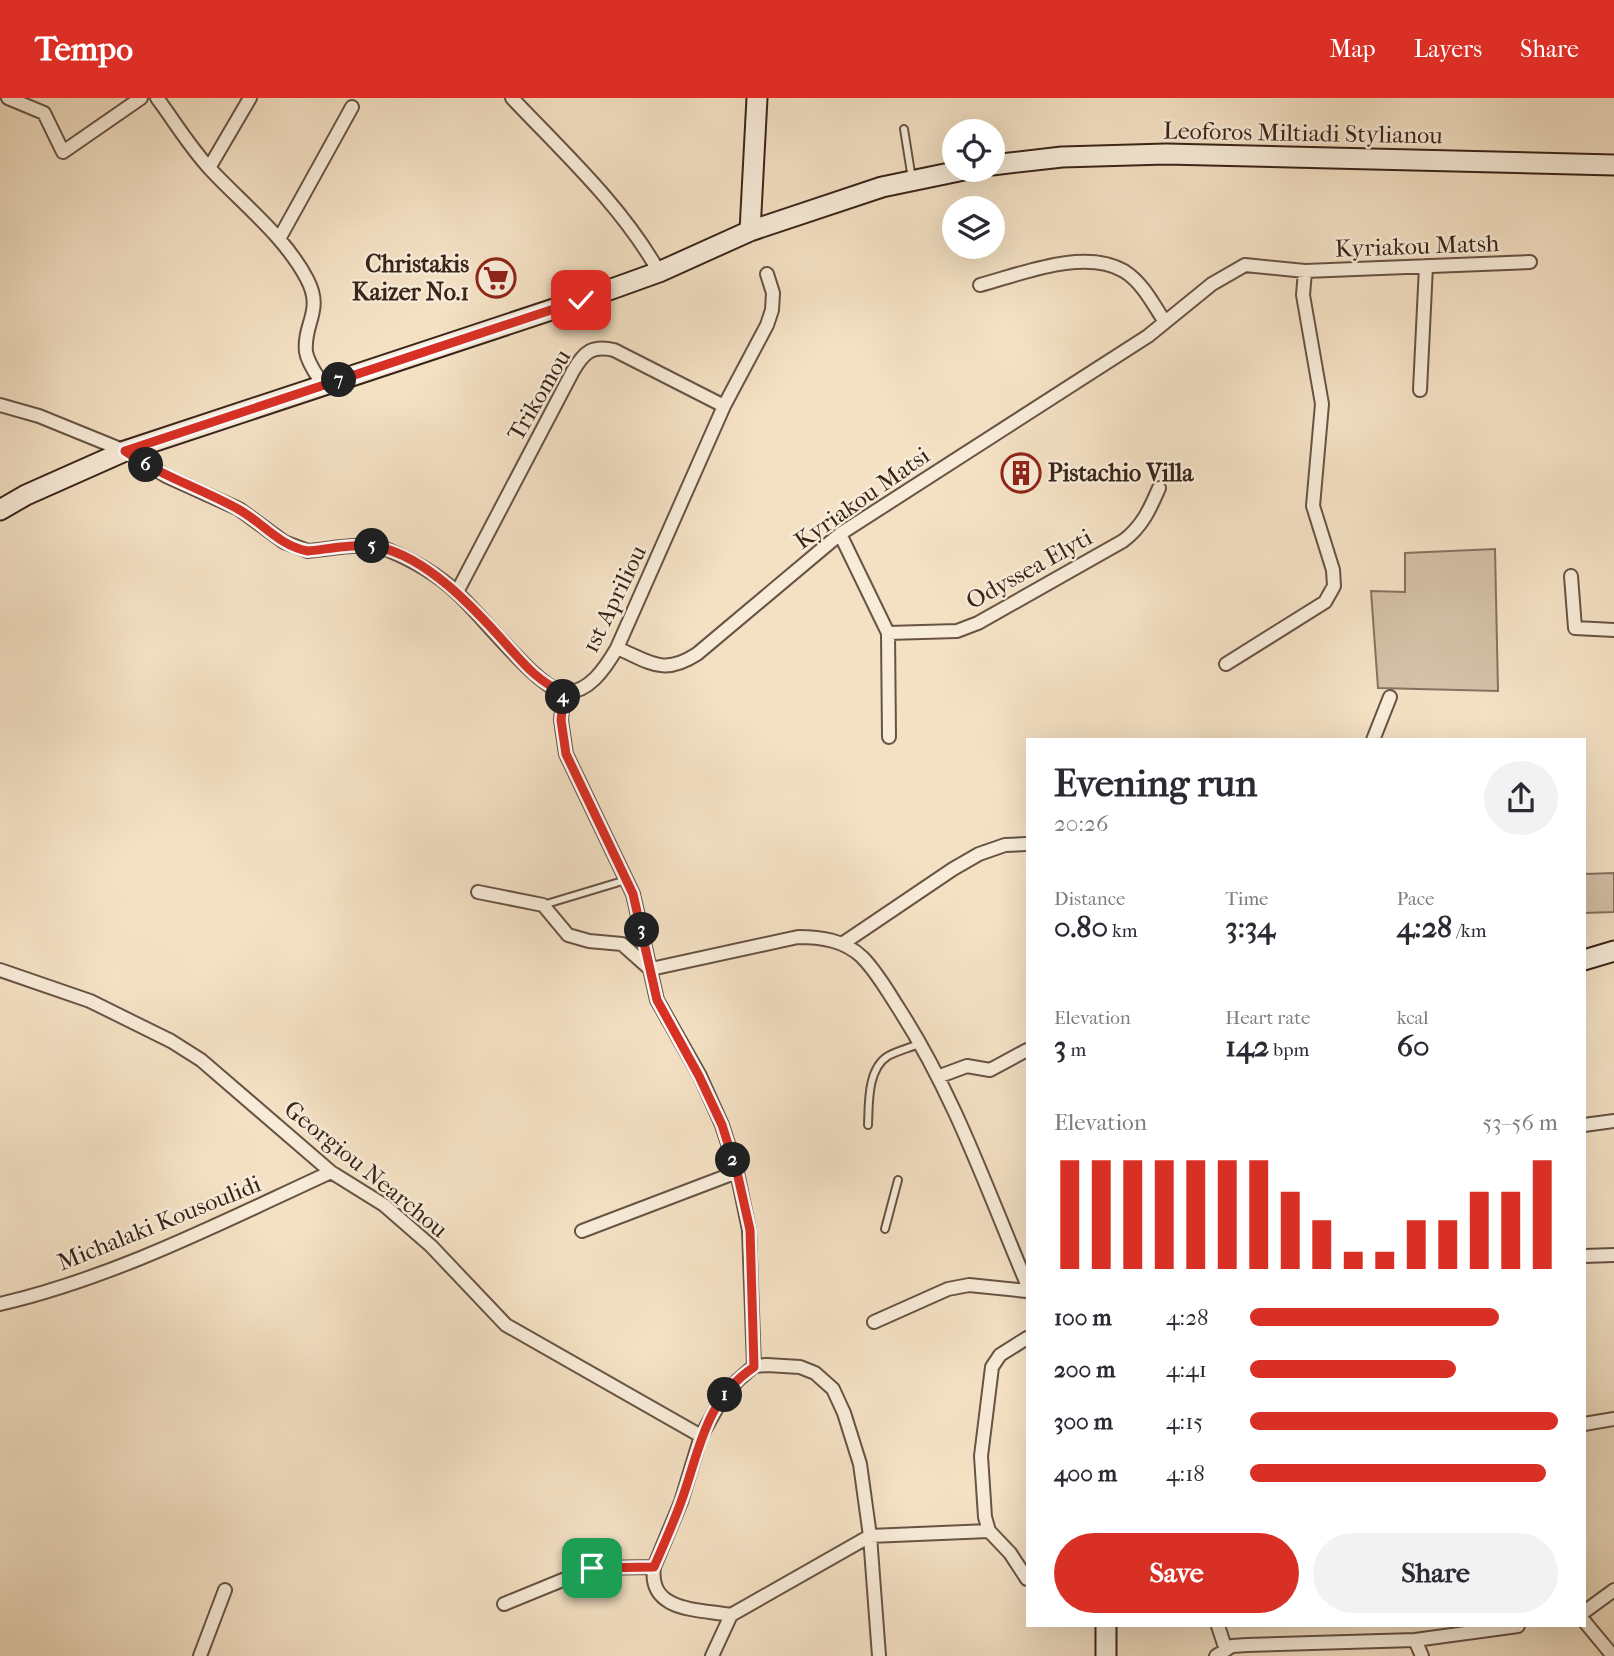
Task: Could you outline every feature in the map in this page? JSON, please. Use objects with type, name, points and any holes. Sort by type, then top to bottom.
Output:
[{"type":"main road","points":[[750,231],[757,98]]},
{"type":"main road","name":"Leoforos Miltiadi Stylianou","points":[[1005,164],[1062,158],[1166,154],[1614,165]]},
{"type":"main road","points":[[0,510],[26,495],[125,451],[463,341],[659,272],[750,231],[882,187],[942,175]]},
{"type":"main road","points":[[1586,959],[1614,951]]},
{"type":"main road","points":[[1106,1627],[1106,1656]]},
{"type":"street","points":[[8,98],[44,113],[64,152],[141,98]]},
{"type":"street","points":[[157,98],[209,168],[279,239],[306,277],[315,304],[306,351],[323,385]]},
{"type":"street","points":[[209,168],[250,98]]},
{"type":"street","points":[[512,98],[624,217],[659,272]]},
{"type":"street","points":[[279,239],[352,107]]},
{"type":"street","name":"Kyriakou Matsh","points":[[1165,322],[1212,284],[1245,265],[1305,271],[1530,262]]},
{"type":"street","points":[[980,285],[1055,264],[1100,263],[1124,271],[1143,288],[1165,322]]},
{"type":"street","points":[[1420,390],[1426,266]]},
{"type":"street","points":[[1226,664],[1325,602],[1334,586],[1333,570],[1312,506],[1322,404],[1303,295],[1305,271]]},
{"type":"street","name":"1st Apriliou","points":[[564,692],[584,687],[595,679],[617,648],[724,405],[767,325],[772,310],[773,293],[767,274]]},
{"type":"street","name":"Kyriakou Matsi","points":[[617,648],[657,665],[672,667],[684,663],[840,534],[1148,336],[1165,322]]},
{"type":"street","name":"Trikomou","points":[[457,592],[573,371],[582,356],[590,350],[602,347],[614,349],[724,405]]},
{"type":"street","points":[[0,405],[39,416],[125,451],[166,476],[239,509],[298,549],[308,551],[366,546],[386,549],[424,568],[457,592],[540,678],[564,692],[561,720],[566,754],[626,880],[639,915],[657,1000],[699,1076],[722,1125],[737,1172],[750,1230],[754,1367]]},
{"type":"street","name":"Odyssea Elyti","points":[[888,633],[957,631],[978,624],[1124,541],[1146,518],[1160,488]]},
{"type":"street","points":[[840,534],[888,633],[889,737]]},
{"type":"street","points":[[1571,576],[1574,628],[1614,630]]},
{"type":"street","points":[[1374,738],[1390,697]]},
{"type":"street","points":[[842,944],[979,854],[1005,845],[1026,844]]},
{"type":"street","points":[[478,892],[543,905],[568,935],[589,941],[622,944],[650,969]]},
{"type":"street","points":[[650,969],[798,937],[818,937],[842,944],[862,958],[879,979],[940,1076],[1026,1282]]},
{"type":"street","name":"Georgiou Nearchou","points":[[0,970],[90,1001],[171,1041],[222,1078],[331,1172],[384,1205],[431,1246],[506,1325],[701,1436]]},
{"type":"street","points":[[940,1076],[967,1066],[990,1070],[1026,1051]]},
{"type":"street","points":[[1586,1125],[1614,1121]]},
{"type":"street","name":"Michalaki Kousoulidi","points":[[0,1304],[42,1293],[153,1254],[331,1172]]},
{"type":"street","points":[[582,1231],[737,1172]]},
{"type":"street","points":[[1586,1256],[1614,1255]]},
{"type":"street","points":[[874,1322],[948,1289],[969,1285],[1026,1292]]},
{"type":"street","points":[[1026,1339],[1000,1355],[991,1373],[982,1456],[985,1517],[989,1531],[1010,1553],[1026,1577]]},
{"type":"street","points":[[731,1615],[670,1603],[656,1591],[654,1567],[681,1502],[701,1436],[719,1404],[744,1374],[754,1367],[800,1367],[815,1373],[833,1389],[844,1413],[860,1464],[870,1536],[879,1656]]},
{"type":"street","points":[[1586,1424],[1614,1419]]},
{"type":"street","points":[[712,1656],[731,1615],[870,1536],[989,1531]]},
{"type":"street","points":[[504,1604],[592,1568],[654,1567]]},
{"type":"street","points":[[200,1656],[225,1590]]},
{"type":"street","points":[[1586,1611],[1614,1590]]},
{"type":"street","points":[[1586,1623],[1613,1656]]},
{"type":"street","points":[[1218,1627],[1221,1653],[1247,1644],[1415,1640],[1511,1627]]},
{"type":"street","points":[[1415,1640],[1422,1656]]},
{"type":"lane","points":[[904,129],[912,181]]},
{"type":"lane","points":[[543,905],[626,880]]},
{"type":"lane","points":[[867,1125],[870,1088],[879,1063],[888,1056],[921,1043]]},
{"type":"lane","points":[[885,1229],[898,1180]]},
{"type":"shaded area","points":[[1495,549],[1498,691],[1378,688],[1371,591],[1405,592],[1405,553]]},
{"type":"shaded area","points":[[1614,873],[1614,912],[1586,913],[1586,874]]},
{"type":"place","name":"Christakis Kaizer No.1","points":[[496,278]]},
{"type":"place","name":"Pistachio Villa","points":[[1021,473]]},
{"type":"route","points":[[581,300],[125,451],[166,476],[239,509],[298,549],[308,551],[376,546],[405,558],[457,592],[540,678],[564,692],[561,720],[566,754],[633,894],[657,1000],[689,1055],[722,1125],[746,1206],[751,1254],[754,1367],[737,1381],[708,1420],[681,1502],[654,1567],[592,1568]]}]
